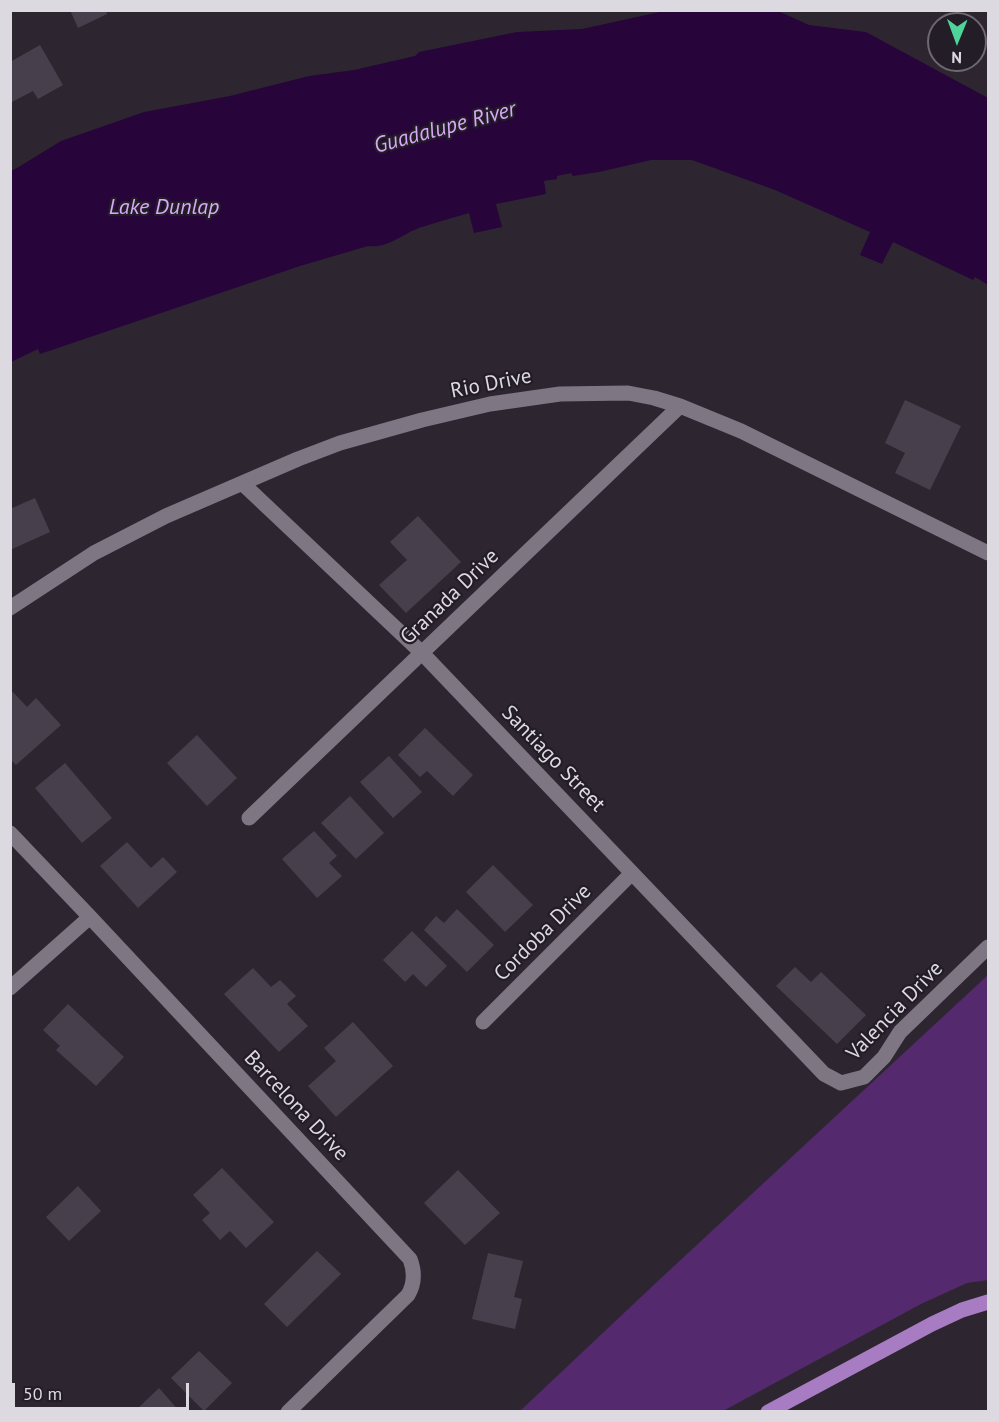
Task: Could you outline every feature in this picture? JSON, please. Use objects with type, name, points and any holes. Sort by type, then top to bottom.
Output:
[{"type":"main road","points":[[768,1412],[932,1324],[962,1310],[988,1302]]},
{"type":"street","name":"Rio Drive","points":[[10,608],[94,553],[166,516],[298,459],[340,443],[413,422],[490,404],[560,394],[628,393],[680,406],[741,431],[988,553]]},
{"type":"street","name":"Granada Drive","points":[[249,818],[680,406]]},
{"type":"street","name":"Santiago Street","points":[[242,483],[422,653],[824,1074]]},
{"type":"street","name":"Barcelona Drive","points":[[10,834],[90,916],[410,1259],[414,1277],[408,1295],[288,1412]]},
{"type":"street","name":"Cordoba Drive","points":[[483,1022],[633,873]]},
{"type":"street","points":[[10,988],[90,916]]},
{"type":"street","name":"Valencia Drive","points":[[824,1074],[841,1083],[864,1077],[884,1057],[900,1032],[988,948]]},
{"type":"shaded area","points":[[988,975],[988,1280],[967,1283],[921,1304],[723,1411],[520,1411],[659,1280]]},
{"type":"water","name":"Lake Dunlap","points":[[669,10],[778,11],[809,25],[866,32],[927,65],[927,72],[940,72],[988,98],[988,285],[975,277],[973,280],[893,242],[882,264],[860,255],[870,232],[775,190],[692,160],[651,160],[599,172],[573,176],[571,173],[544,181],[546,194],[496,204],[502,227],[474,233],[469,213],[422,227],[389,243],[368,246],[300,266],[40,354],[38,349],[11,362],[11,171],[61,141],[144,112],[230,96],[309,76],[354,70],[415,56],[419,52],[517,32],[582,29]]},
{"type":"building","points":[[70,10],[106,10],[107,14],[78,28]]},
{"type":"building","points":[[40,45],[63,85],[38,99],[33,91],[12,102],[10,100],[10,62]]},
{"type":"building","points":[[905,400],[961,426],[930,490],[895,473],[905,453],[885,443]]},
{"type":"building","points":[[35,498],[50,532],[10,550],[10,509]]},
{"type":"building","points":[[418,516],[461,562],[406,613],[379,585],[407,560],[390,542]]},
{"type":"building","points":[[13,692],[27,707],[36,698],[61,725],[16,765],[10,759],[10,694]]},
{"type":"building","points":[[425,728],[473,775],[453,796],[427,771],[420,777],[398,755]]},
{"type":"building","points":[[197,735],[237,778],[207,806],[167,763]]},
{"type":"building","points":[[389,756],[422,792],[393,818],[360,782]]},
{"type":"building","points":[[65,763],[112,818],[82,843],[35,788]]},
{"type":"building","points":[[350,796],[384,833],[356,859],[321,823]]},
{"type":"building","points":[[314,831],[337,856],[329,863],[342,876],[317,898],[282,859]]},
{"type":"building","points":[[127,842],[151,868],[163,857],[177,872],[138,908],[100,866]]},
{"type":"building","points":[[493,865],[533,905],[505,932],[466,892]]},
{"type":"building","points":[[457,909],[494,945],[467,972],[424,930],[436,916],[444,923]]},
{"type":"building","points":[[412,931],[447,966],[426,987],[413,974],[405,982],[383,960]]},
{"type":"building","points":[[795,967],[811,982],[821,972],[866,1015],[837,1044],[776,986]]},
{"type":"building","points":[[253,968],[271,987],[280,980],[296,996],[287,1004],[308,1026],[279,1052],[224,994]]},
{"type":"building","points":[[68,1004],[124,1057],[96,1086],[56,1050],[60,1046],[43,1030]]},
{"type":"building","points":[[353,1022],[393,1066],[336,1117],[308,1086],[336,1061],[324,1048]]},
{"type":"building","points":[[222,1168],[274,1222],[246,1248],[230,1231],[220,1240],[202,1220],[210,1213],[193,1195]]},
{"type":"building","points":[[458,1170],[500,1213],[465,1245],[424,1203]]},
{"type":"building","points":[[78,1186],[101,1211],[69,1241],[46,1217]]},
{"type":"building","points":[[317,1251],[341,1274],[287,1327],[264,1304]]},
{"type":"building","points":[[488,1253],[523,1261],[514,1297],[522,1299],[515,1329],[472,1319]]},
{"type":"building","points":[[199,1351],[232,1383],[204,1411],[171,1378]]},
{"type":"building","points":[[159,1388],[180,1412],[134,1412]]},
{"type":"water label","name":"Guadalupe River","points":[[445,128]]}]
